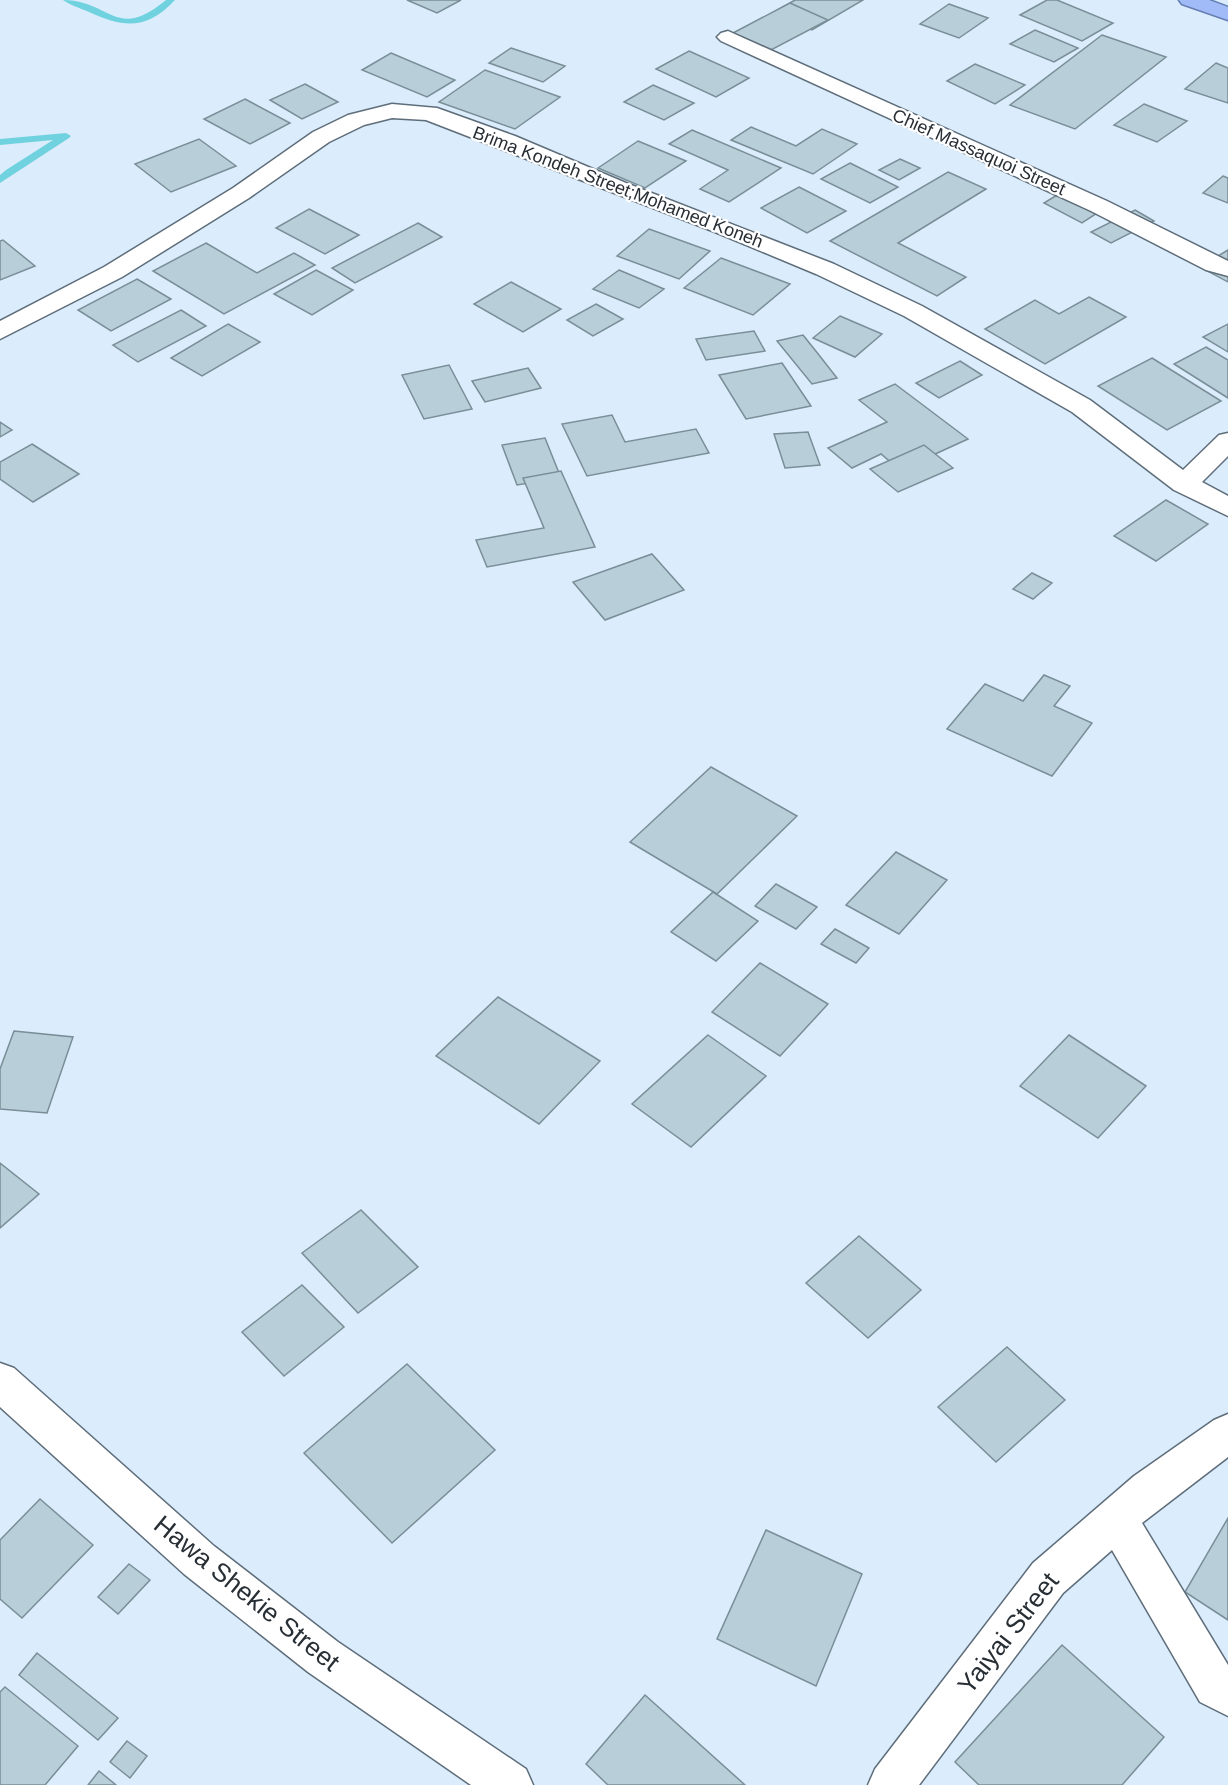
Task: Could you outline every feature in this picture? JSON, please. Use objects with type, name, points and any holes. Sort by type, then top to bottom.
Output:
[{"type":"highway","points":[[1189,0],[1228,14]]},
{"type":"street","name":"Chief Massaquoi Street","points":[[728,37],[956,143],[1099,206],[1215,265],[1228,269]]},
{"type":"street","name":"Brima Kondeh Street;Mohamed Koneh","points":[[0,331],[113,272],[241,193],[321,137],[356,120],[392,111],[429,113],[723,227],[825,269],[913,310],[1081,406],[1184,484],[1228,507]]},
{"type":"street","points":[[1184,484],[1228,441]]},
{"type":"street","name":"Hawa Shekie Street","points":[[0,1381],[208,1567],[323,1657],[510,1785]]},
{"type":"street","name":"Yaiyai Street","points":[[891,1785],[1048,1578],[1149,1490],[1228,1433]]},
{"type":"street","points":[[1116,1518],[1216,1686],[1228,1694]]},
{"type":"building","points":[[407,0],[461,0],[437,13]]},
{"type":"building","points":[[795,0],[863,0],[812,30],[772,13]]},
{"type":"building","points":[[1047,0],[1057,0],[1113,23],[1082,41],[1020,15]]},
{"type":"building","points":[[790,3],[828,20],[771,50],[733,33]]},
{"type":"building","points":[[949,4],[988,18],[959,38],[920,24]]},
{"type":"building","points":[[1035,30],[1078,48],[1054,62],[1010,44]]},
{"type":"building","points":[[1102,35],[1166,57],[1075,129],[1010,105]]},
{"type":"building","points":[[511,48],[565,66],[543,82],[489,63]]},
{"type":"building","points":[[689,51],[749,78],[716,97],[656,69]]},
{"type":"building","points":[[391,53],[455,80],[427,97],[362,70]]},
{"type":"building","points":[[1216,63],[1228,68],[1228,103],[1185,89]]},
{"type":"building","points":[[975,64],[1025,85],[995,104],[947,81]]},
{"type":"building","points":[[485,70],[560,97],[515,129],[439,102]]},
{"type":"building","points":[[305,84],[338,102],[302,119],[270,100]]},
{"type":"building","points":[[653,85],[694,103],[664,120],[624,102]]},
{"type":"building","points":[[245,99],[290,123],[250,144],[204,119]]},
{"type":"building","points":[[1144,104],[1187,121],[1157,142],[1114,125]]},
{"type":"building","points":[[751,127],[796,146],[822,129],[857,144],[813,174],[731,140]]},
{"type":"building","points":[[692,130],[781,168],[729,202],[700,189],[728,170],[669,144]]},
{"type":"building","points":[[199,139],[236,166],[171,192],[135,164]]},
{"type":"building","points":[[638,141],[686,161],[645,188],[598,168]]},
{"type":"building","points":[[900,159],[920,168],[899,180],[879,170]]},
{"type":"building","points":[[850,163],[898,187],[870,203],[821,179]]},
{"type":"building","points":[[948,172],[986,189],[898,243],[966,277],[937,296],[830,241]]},
{"type":"building","points":[[1223,176],[1228,178],[1228,203],[1203,193]]},
{"type":"building","points":[[799,187],[846,211],[807,233],[761,208]]},
{"type":"building","points":[[1070,187],[1108,206],[1082,223],[1044,203]]},
{"type":"building","points":[[309,209],[359,235],[325,254],[276,228]]},
{"type":"building","points":[[1135,210],[1154,221],[1111,243],[1091,232]]},
{"type":"building","points":[[418,223],[442,237],[355,283],[332,268]]},
{"type":"building","points":[[649,229],[710,251],[679,279],[617,256]]},
{"type":"building","points":[[3,240],[35,266],[0,280],[0,241]]},
{"type":"building","points":[[206,243],[257,273],[294,253],[315,265],[224,314],[153,271]]},
{"type":"building","points":[[1228,250],[1228,282],[1200,267]]},
{"type":"building","points":[[721,258],[790,284],[753,315],[684,288]]},
{"type":"building","points":[[316,270],[353,290],[312,315],[274,294]]},
{"type":"building","points":[[619,270],[664,289],[639,308],[593,289]]},
{"type":"building","points":[[137,279],[171,299],[111,331],[78,310]]},
{"type":"building","points":[[511,282],[561,309],[523,332],[474,304]]},
{"type":"building","points":[[1089,297],[1126,317],[1045,364],[985,329],[1035,300],[1059,314]]},
{"type":"building","points":[[596,304],[623,319],[593,336],[567,320]]},
{"type":"building","points":[[181,310],[206,326],[138,362],[113,345]]},
{"type":"building","points":[[840,316],[882,334],[855,357],[813,338]]},
{"type":"building","points":[[228,324],[260,342],[202,376],[171,358]]},
{"type":"building","points":[[1228,324],[1228,352],[1203,337]]},
{"type":"building","points":[[754,331],[765,351],[706,360],[696,339]]},
{"type":"building","points":[[803,335],[837,378],[812,384],[777,341]]},
{"type":"building","points":[[1206,347],[1228,360],[1228,398],[1174,364]]},
{"type":"building","points":[[1152,358],[1221,401],[1167,430],[1098,386]]},
{"type":"building","points":[[960,361],[982,375],[939,398],[916,383]]},
{"type":"building","points":[[782,363],[811,406],[746,419],[719,375]]},
{"type":"building","points":[[449,365],[472,409],[424,419],[402,375]]},
{"type":"building","points":[[528,368],[541,388],[485,402],[472,381]]},
{"type":"building","points":[[895,384],[968,439],[900,470],[881,454],[852,468],[828,448],[887,422],[859,400]]},
{"type":"building","points":[[612,415],[625,442],[696,429],[709,453],[587,476],[562,424]]},
{"type":"building","points":[[0,422],[12,430],[0,437]]},
{"type":"building","points":[[808,432],[820,465],[785,468],[774,434]]},
{"type":"building","points":[[545,438],[561,478],[517,485],[502,445]]},
{"type":"building","points":[[32,444],[79,474],[33,502],[0,479],[0,462]]},
{"type":"building","points":[[924,445],[953,468],[898,492],[870,469]]},
{"type":"building","points":[[561,471],[595,547],[487,567],[476,540],[544,528],[523,478]]},
{"type":"building","points":[[1166,500],[1208,524],[1156,561],[1114,536]]},
{"type":"building","points":[[652,554],[684,590],[605,620],[573,582]]},
{"type":"building","points":[[1032,573],[1052,583],[1033,599],[1013,589]]},
{"type":"building","points":[[1044,675],[1070,686],[1054,706],[1092,723],[1052,776],[947,729],[985,684],[1023,701]]},
{"type":"building","points":[[711,767],[797,816],[717,894],[630,842]]},
{"type":"building","points":[[896,852],[947,880],[899,934],[846,905]]},
{"type":"building","points":[[776,884],[817,907],[796,929],[755,906]]},
{"type":"building","points":[[713,892],[758,921],[716,961],[671,932]]},
{"type":"building","points":[[835,929],[869,948],[856,963],[821,944]]},
{"type":"building","points":[[760,963],[828,1004],[780,1056],[712,1012]]},
{"type":"building","points":[[498,997],[600,1061],[539,1124],[436,1056]]},
{"type":"building","points":[[14,1031],[73,1037],[47,1113],[0,1109],[0,1069]]},
{"type":"building","points":[[708,1035],[766,1076],[691,1147],[632,1104]]},
{"type":"building","points":[[1069,1035],[1146,1086],[1098,1138],[1020,1086]]},
{"type":"building","points":[[0,1163],[39,1194],[0,1228]]},
{"type":"building","points":[[361,1210],[418,1267],[358,1313],[302,1253]]},
{"type":"building","points":[[859,1236],[921,1290],[868,1338],[806,1283]]},
{"type":"building","points":[[302,1285],[344,1327],[284,1376],[242,1332]]},
{"type":"building","points":[[1007,1347],[1065,1400],[996,1462],[938,1407]]},
{"type":"building","points":[[407,1364],[495,1450],[392,1543],[304,1453]]},
{"type":"building","points":[[40,1499],[93,1545],[22,1618],[0,1599],[0,1540]]},
{"type":"building","points":[[1228,1518],[1228,1620],[1185,1592]]},
{"type":"building","points":[[766,1530],[862,1574],[816,1686],[717,1639]]},
{"type":"building","points":[[129,1564],[150,1580],[118,1614],[98,1597]]},
{"type":"building","points":[[1062,1645],[1164,1737],[1122,1785],[979,1785],[955,1762]]},
{"type":"building","points":[[37,1653],[118,1718],[98,1740],[19,1675]]},
{"type":"building","points":[[5,1687],[78,1746],[45,1785],[0,1785],[0,1692]]},
{"type":"building","points":[[645,1695],[745,1785],[608,1785],[586,1764]]},
{"type":"building","points":[[127,1741],[147,1756],[130,1778],[110,1762]]},
{"type":"building","points":[[99,1771],[116,1785],[88,1785]]},
{"type":"waterway","points":[[67,0],[109,18],[132,22],[144,20],[171,0]]},
{"type":"waterway","points":[[0,142],[66,136],[0,180]]}]
